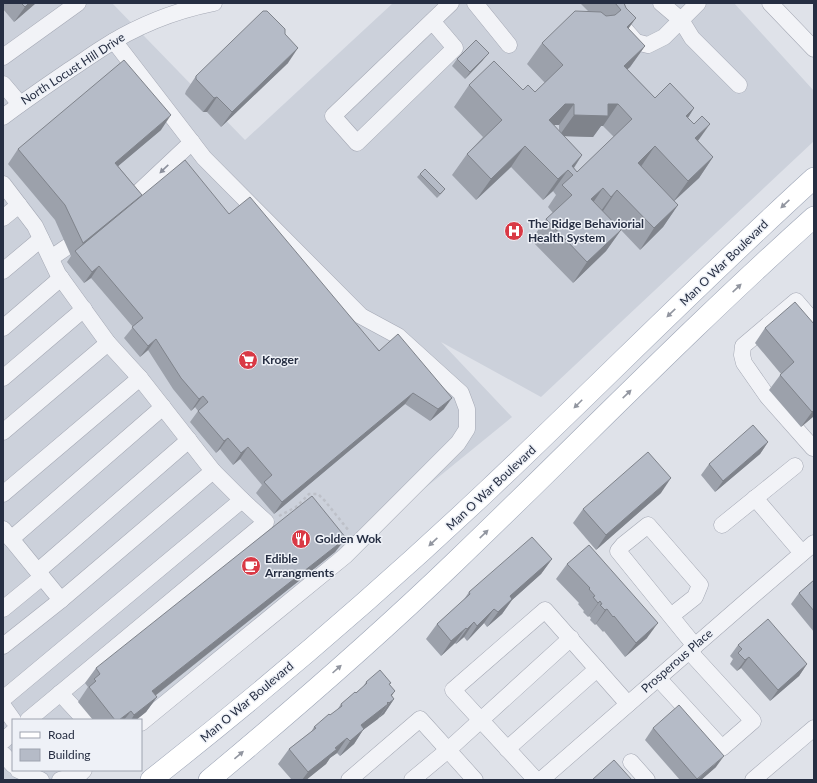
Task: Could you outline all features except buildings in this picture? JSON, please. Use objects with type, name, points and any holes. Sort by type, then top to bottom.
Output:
[{"type":"main road","name":"Man O War Boulevard","points":[[151,780],[273,680],[411,562],[557,424],[743,243],[814,178]]},
{"type":"main road","points":[[209,780],[264,734],[438,578],[709,315],[814,217]]},
{"type":"street","points":[[3,57],[78,3]]},
{"type":"street","name":"North Locust Hill Drive","points":[[3,117],[101,48],[180,7],[214,3]]},
{"type":"street","points":[[432,21],[455,48],[357,143],[333,116],[432,21],[451,3]]},
{"type":"street","points":[[475,3],[510,45]]},
{"type":"street","points":[[616,3],[615,18],[636,42],[648,45],[664,37],[698,3]]},
{"type":"street","points":[[662,3],[681,20],[692,38],[738,85]]},
{"type":"street","points":[[770,3],[814,49]]},
{"type":"street","points":[[114,41],[204,158],[361,316],[398,336],[460,393],[467,409],[467,429],[458,443],[345,556],[142,722]]},
{"type":"street","points":[[3,84],[20,104]]},
{"type":"street","points":[[126,204],[192,142]]},
{"type":"street","points":[[3,184],[35,226],[61,278],[108,343],[163,406],[213,471],[266,522],[30,719]]},
{"type":"street","points":[[3,218],[19,205]]},
{"type":"street","points":[[3,271],[42,239]]},
{"type":"street","points":[[51,258],[67,247]]},
{"type":"street","points":[[3,328],[61,278]]},
{"type":"street","points":[[814,322],[796,301],[744,346],[742,355],[744,363],[767,396],[814,447]]},
{"type":"street","points":[[3,378],[84,310]]},
{"type":"street","points":[[3,432],[108,343]]},
{"type":"street","points":[[3,494],[140,378]]},
{"type":"street","points":[[61,600],[7,534],[163,406]]},
{"type":"street","points":[[5,603],[40,574],[189,440]]},
{"type":"street","points":[[722,525],[795,466]]},
{"type":"street","points":[[3,646],[61,600],[213,471]]},
{"type":"street","points":[[755,498],[808,548]]},
{"type":"street","points":[[3,699],[242,500]]},
{"type":"street","points":[[658,678],[722,748],[753,721],[692,648],[671,616],[618,551],[623,545],[648,525],[700,585],[695,597],[671,616]]},
{"type":"street","name":"Prosperous Place","points":[[542,780],[808,548]]},
{"type":"street","points":[[536,780],[453,690],[545,610],[628,704]]},
{"type":"street","points":[[412,780],[448,750],[571,638]]},
{"type":"street","points":[[507,748],[597,669]]},
{"type":"street","points":[[60,693],[84,719]]},
{"type":"street","points":[[3,706],[13,719]]},
{"type":"street","points":[[349,780],[420,719],[474,780]]},
{"type":"street","points":[[753,780],[814,728]]},
{"type":"street","points":[[3,741],[12,733]]},
{"type":"street","points":[[3,754],[12,768]]},
{"type":"street","points":[[631,762],[647,780]]},
{"type":"street","points":[[60,780],[80,771]]},
{"type":"street","points":[[15,772],[41,780]]},
{"type":"path","points":[[266,522],[296,507],[309,494],[318,494],[330,507],[357,544]]},
{"type":"shaded area","points":[[3,3],[112,3],[245,140],[393,3],[734,3],[814,91],[814,141],[541,397],[441,342],[512,417],[142,719],[12,719],[12,771],[79,771],[68,780],[3,780]]},
{"type":"place","name":"The Ridge Behaviorial Health System","points":[[514,231]]},
{"type":"place","name":"Kroger","points":[[248,360]]},
{"type":"place","name":"Golden Wok","points":[[301,539]]},
{"type":"place","name":"Edible Arrangments","points":[[251,566]]}]
